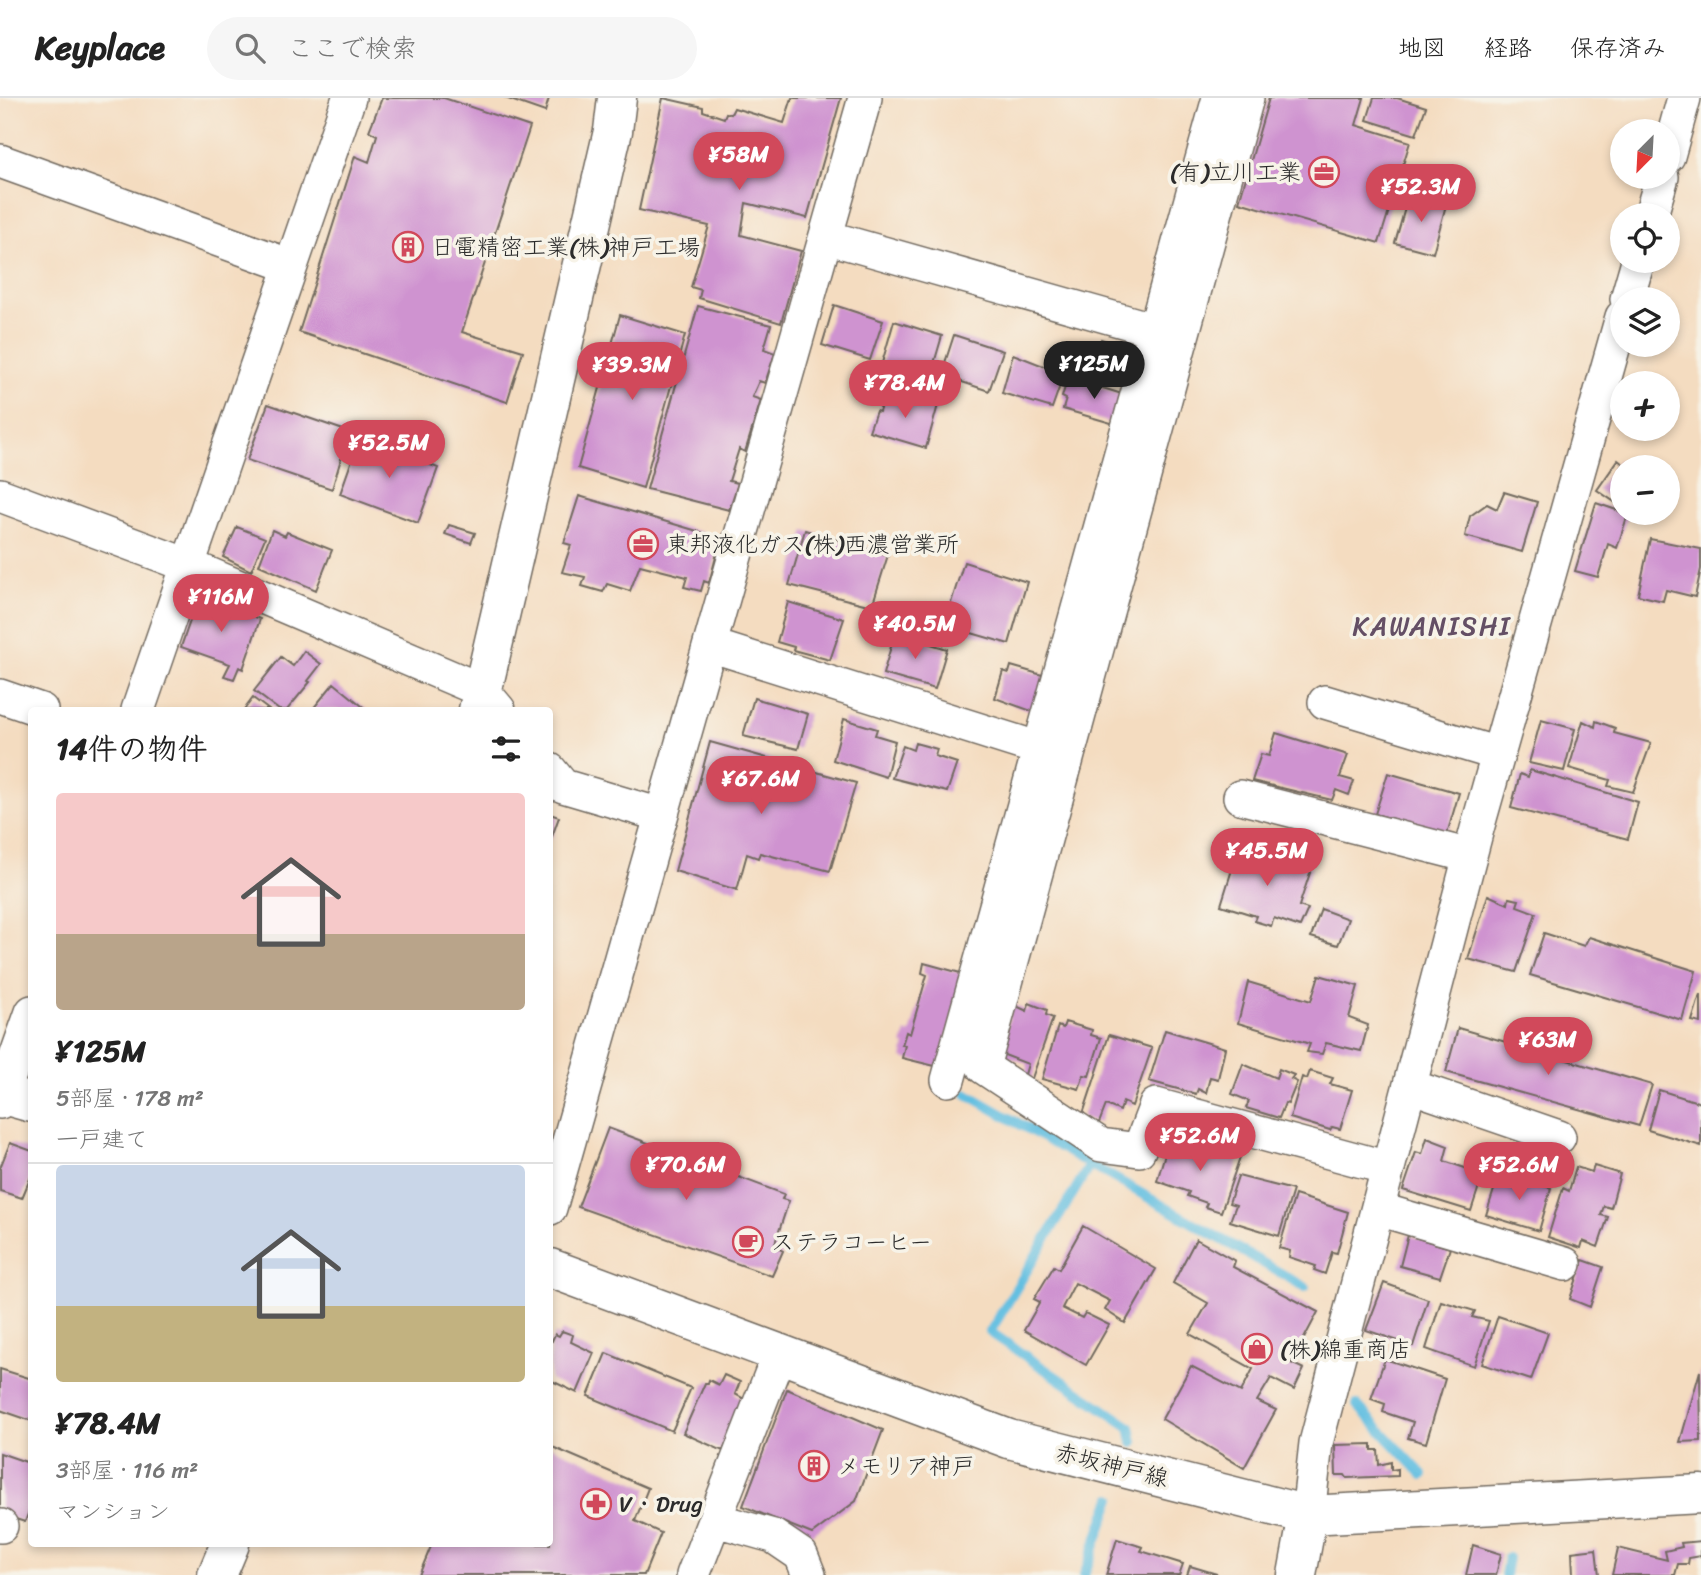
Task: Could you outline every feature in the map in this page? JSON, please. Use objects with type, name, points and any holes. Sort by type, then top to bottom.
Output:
[{"type":"main road","points":[[486,704],[614,131],[617,98]]},
{"type":"main road","name":"赤坂神戸線","points":[[553,1269],[1009,1439],[1308,1515],[1701,1494]]},
{"type":"main road","points":[[1297,1575],[1308,1515]]},
{"type":"main road","points":[[217,1575],[229,1547]]},
{"type":"street","points":[[139,707],[190,566],[349,98]]},
{"type":"street","points":[[553,1197],[865,98]]},
{"type":"street","points":[[948,1080],[1219,98]]},
{"type":"street","points":[[1247,98],[983,1067],[1101,1145],[1139,1150],[1156,1105],[1388,1168]]},
{"type":"street","points":[[1678,119],[1684,98],[1701,103]]},
{"type":"street","points":[[0,161],[291,267]]},
{"type":"street","points":[[825,237],[1155,330]]},
{"type":"street","points":[[1308,1515],[1316,1443],[1498,754],[1611,357]]},
{"type":"street","points":[[0,495],[190,566],[486,704]]},
{"type":"street","points":[[710,645],[1040,749]]},
{"type":"street","points":[[0,696],[32,707]]},
{"type":"street","points":[[1325,702],[1498,754]]},
{"type":"street","points":[[553,774],[563,786],[661,815]]},
{"type":"street","points":[[1240,797],[1471,856]]},
{"type":"street","points":[[8,1098],[28,1026]]},
{"type":"street","points":[[1410,1086],[1559,1137]]},
{"type":"street","points":[[1378,1209],[1565,1264]]},
{"type":"street","points":[[694,1575],[779,1354]]},
{"type":"street","points":[[716,1520],[773,1536],[801,1555],[809,1575]]},
{"type":"building","name":"日電精密工業(株)神戸工場","points":[[382,98],[444,98],[530,127],[462,332],[523,351],[507,402],[299,332],[355,156],[369,162],[377,135],[369,131]]},
{"type":"building","points":[[505,98],[549,98],[545,112]]},
{"type":"building","points":[[663,98],[703,107],[703,111],[724,118],[726,113],[731,114],[734,108],[784,123],[792,98],[841,98],[807,218],[746,203],[741,235],[801,251],[781,323],[699,298],[701,290],[691,287],[709,226],[639,210]]},
{"type":"building","name":"(有)立川工業","points":[[1269,98],[1364,98],[1356,125],[1410,142],[1379,243],[1239,202]]},
{"type":"building","points":[[1374,98],[1397,98],[1426,107],[1416,135],[1367,120]]},
{"type":"building","points":[[1409,194],[1446,205],[1433,253],[1395,243]]},
{"type":"building","points":[[834,305],[883,321],[870,360],[822,345]]},
{"type":"building","points":[[698,306],[771,325],[764,349],[775,353],[765,383],[759,381],[752,397],[761,400],[745,452],[739,449],[729,481],[738,483],[729,510],[647,489]]},
{"type":"building","points":[[620,315],[685,335],[643,488],[578,468]]},
{"type":"building","points":[[894,321],[942,336],[930,377],[882,363]]},
{"type":"building","points":[[954,335],[1003,351],[989,391],[941,375]]},
{"type":"building","points":[[1101,339],[1138,351],[1130,375],[1093,364]]},
{"type":"building","points":[[1013,354],[1064,374],[1052,408],[1002,393]]},
{"type":"building","points":[[1068,377],[1128,396],[1118,425],[1063,409],[1066,399],[1062,397]]},
{"type":"building","points":[[885,392],[938,405],[926,448],[869,431]]},
{"type":"building","points":[[268,404],[349,432],[332,489],[247,460]]},
{"type":"building","points":[[360,437],[438,468],[418,523],[340,494]]},
{"type":"building","points":[[1610,471],[1610,499],[1597,490]]},
{"type":"building","points":[[1504,492],[1537,502],[1522,552],[1465,536],[1470,516],[1487,504],[1497,509]]},
{"type":"building","name":"東邦液化ガス(株)西濃営業所","points":[[579,496],[721,538],[709,583],[704,581],[701,591],[684,587],[687,577],[640,565],[630,591],[607,584],[603,592],[582,586],[585,577],[562,572],[571,545],[564,543]]},
{"type":"building","points":[[1596,503],[1610,508],[1610,525],[1624,525],[1617,548],[1608,544],[1598,577],[1575,571]]},
{"type":"building","points":[[449,525],[475,533],[471,543],[445,534]]},
{"type":"building","points":[[237,527],[265,538],[251,571],[223,557]]},
{"type":"building","points":[[272,530],[285,536],[287,532],[332,550],[316,590],[259,565]]},
{"type":"building","points":[[805,530],[888,555],[872,606],[789,585]]},
{"type":"building","points":[[1650,539],[1701,549],[1701,569],[1695,597],[1666,590],[1663,601],[1638,595]]},
{"type":"building","points":[[964,562],[1027,582],[1009,644],[944,625]]},
{"type":"building","points":[[199,595],[260,619],[243,669],[239,667],[234,679],[224,676],[230,664],[181,647]]},
{"type":"building","points":[[788,602],[844,619],[830,660],[793,650],[794,647],[777,642]]},
{"type":"building","points":[[895,633],[947,649],[935,689],[883,674]]},
{"type":"building","points":[[304,651],[321,664],[289,707],[275,707],[254,691],[281,657],[293,666]]},
{"type":"building","points":[[1011,666],[1049,677],[1037,713],[995,698],[1003,671],[1009,673]]},
{"type":"building","points":[[334,683],[363,707],[314,707]]},
{"type":"building","points":[[253,698],[265,707],[246,707]]},
{"type":"building","points":[[754,698],[808,714],[798,749],[743,736]]},
{"type":"building","points":[[844,719],[877,729],[875,735],[895,741],[886,777],[833,760]]},
{"type":"building","points":[[1541,720],[1575,729],[1564,771],[1529,763]]},
{"type":"building","points":[[1583,721],[1595,727],[1596,721],[1615,728],[1614,733],[1651,743],[1633,792],[1608,786],[1610,780],[1569,768]]},
{"type":"building","points":[[1276,733],[1348,755],[1340,777],[1354,781],[1349,795],[1336,790],[1332,800],[1252,781],[1261,754],[1269,756]]},
{"type":"building","points":[[710,742],[856,783],[830,871],[760,853],[758,858],[747,854],[737,890],[675,871]]},
{"type":"building","points":[[915,743],[937,749],[935,756],[957,763],[947,792],[892,778],[903,746],[913,750]]},
{"type":"building","points":[[1530,770],[1638,802],[1628,839],[1511,808],[1520,774],[1528,777]]},
{"type":"building","points":[[1388,773],[1459,793],[1447,834],[1375,814]]},
{"type":"building","points":[[553,815],[559,817],[553,834]]},
{"type":"building","points":[[1239,847],[1312,867],[1299,906],[1308,909],[1300,927],[1274,918],[1271,926],[1254,921],[1256,916],[1221,905]]},
{"type":"building","points":[[1488,895],[1508,904],[1509,898],[1519,900],[1517,906],[1536,913],[1516,972],[1468,959]]},
{"type":"building","points":[[1321,909],[1348,919],[1338,945],[1311,937]]},
{"type":"building","points":[[1544,933],[1584,946],[1589,937],[1696,971],[1682,1020],[1530,975]]},
{"type":"building","points":[[924,963],[964,974],[939,1067],[902,1058],[905,1045],[902,1045],[906,1032],[910,1034],[927,975],[922,973]]},
{"type":"building","points":[[1319,975],[1358,986],[1349,1018],[1368,1025],[1361,1051],[1326,1043],[1322,1054],[1307,1052],[1310,1044],[1238,1023],[1248,982],[1311,1001]]},
{"type":"building","points":[[1701,995],[1701,1023],[1692,1021]]},
{"type":"building","points":[[1029,1003],[1047,1010],[1046,1015],[1053,1018],[1031,1081],[1024,1078],[1028,1064],[1002,1054],[1012,1004],[1027,1011]]},
{"type":"building","points":[[1065,1022],[1092,1030],[1091,1035],[1101,1038],[1089,1076],[1084,1075],[1079,1089],[1042,1079],[1058,1026],[1063,1028]]},
{"type":"building","points":[[1458,1028],[1652,1085],[1639,1126],[1446,1072]]},
{"type":"building","points":[[1165,1030],[1225,1048],[1218,1079],[1210,1077],[1206,1093],[1198,1089],[1196,1094],[1149,1081]]},
{"type":"building","points":[[1109,1035],[1152,1048],[1132,1106],[1123,1102],[1120,1111],[1106,1105],[1099,1123],[1082,1117]]},
{"type":"building","points":[[1243,1064],[1276,1078],[1279,1069],[1294,1075],[1291,1079],[1297,1082],[1279,1118],[1246,1108],[1249,1101],[1232,1094]]},
{"type":"building","points":[[1310,1071],[1333,1078],[1330,1084],[1352,1090],[1340,1129],[1332,1127],[1330,1130],[1290,1118],[1302,1077],[1307,1079]]},
{"type":"building","points":[[1659,1090],[1701,1103],[1701,1146],[1648,1130]]},
{"type":"building","points":[[608,1128],[784,1194],[782,1199],[789,1201],[774,1246],[783,1251],[772,1276],[578,1207]]},
{"type":"building","points":[[1427,1138],[1448,1146],[1444,1161],[1483,1174],[1471,1211],[1403,1190],[1416,1152],[1422,1154]]},
{"type":"building","points":[[1169,1140],[1206,1154],[1209,1145],[1240,1157],[1221,1212],[1205,1207],[1207,1203],[1187,1196],[1189,1192],[1157,1181]]},
{"type":"building","points":[[10,1143],[28,1150],[28,1184],[22,1198],[0,1191],[0,1168]]},
{"type":"building","points":[[1594,1166],[1620,1174],[1611,1208],[1604,1206],[1601,1215],[1608,1217],[1598,1247],[1583,1241],[1581,1248],[1548,1237],[1563,1188],[1569,1191],[1576,1167],[1592,1172]]},
{"type":"building","points":[[1499,1174],[1551,1188],[1539,1231],[1486,1215]]},
{"type":"building","points":[[1238,1176],[1293,1190],[1279,1236],[1230,1221],[1236,1205],[1229,1203]]},
{"type":"building","points":[[1295,1195],[1348,1212],[1337,1253],[1332,1252],[1325,1274],[1314,1270],[1316,1266],[1289,1257],[1290,1251],[1279,1248]]},
{"type":"building","points":[[1083,1226],[1156,1269],[1125,1323],[1105,1310],[1110,1301],[1075,1283],[1062,1308],[1082,1318],[1085,1313],[1109,1325],[1086,1365],[1024,1330],[1040,1302],[1034,1299],[1054,1266],[1059,1269]]},
{"type":"building","points":[[1408,1235],[1450,1248],[1440,1277],[1400,1266]]},
{"type":"building","name":"(株)綿重商店","points":[[1196,1239],[1235,1261],[1233,1267],[1318,1312],[1291,1363],[1304,1369],[1294,1390],[1271,1378],[1257,1401],[1276,1410],[1244,1468],[1162,1419],[1191,1366],[1241,1392],[1253,1369],[1190,1334],[1208,1303],[1173,1283]]},
{"type":"building","points":[[1583,1260],[1603,1267],[1590,1307],[1570,1299]]},
{"type":"building","points":[[1384,1283],[1428,1299],[1413,1346],[1366,1330]]},
{"type":"building","points":[[1441,1301],[1475,1311],[1472,1317],[1489,1321],[1474,1366],[1426,1349]]},
{"type":"building","points":[[1498,1316],[1548,1333],[1531,1380],[1482,1364]]},
{"type":"building","points":[[562,1331],[573,1335],[571,1342],[594,1353],[577,1393],[553,1381],[553,1339],[555,1334],[559,1336]]},
{"type":"building","points":[[606,1353],[691,1388],[672,1431],[588,1396]]},
{"type":"building","points":[[1385,1359],[1445,1379],[1426,1443],[1408,1438],[1413,1422],[1383,1412],[1385,1404],[1371,1399]]},
{"type":"building","points":[[0,1369],[28,1378],[28,1420],[0,1410]]},
{"type":"building","points":[[1700,1371],[1701,1441],[1680,1442]]},
{"type":"building","points":[[724,1375],[740,1382],[735,1394],[746,1400],[723,1451],[683,1433],[705,1383],[709,1380],[719,1385]]},
{"type":"building","name":"メモリア神戸","points":[[787,1389],[883,1430],[856,1501],[812,1534],[743,1506]]},
{"type":"building","points":[[1372,1444],[1372,1450],[1378,1450],[1379,1465],[1391,1462],[1391,1470],[1398,1469],[1398,1476],[1347,1478],[1345,1475],[1336,1475],[1335,1445]]},
{"type":"building","name":"V・Drug","points":[[553,1447],[648,1488],[635,1521],[661,1533],[644,1575],[419,1575],[431,1547],[553,1547]]},
{"type":"building","points":[[0,1453],[28,1463],[28,1514],[25,1522],[0,1514]]},
{"type":"building","points":[[1117,1539],[1143,1547],[1141,1551],[1183,1564],[1179,1575],[1106,1575]]},
{"type":"building","points":[[1701,1541],[1701,1556],[1689,1558],[1688,1564],[1678,1564],[1675,1575],[1612,1575],[1618,1548],[1667,1560],[1665,1551],[1682,1547],[1681,1543]]},
{"type":"building","points":[[1473,1545],[1501,1554],[1496,1575],[1466,1575]]},
{"type":"building","points":[[1596,1549],[1599,1575],[1573,1575],[1572,1552]]},
{"type":"building","points":[[1190,1566],[1217,1574],[1217,1575],[1187,1575]]},
{"type":"waterway","points":[[967,1094],[1305,1287]]},
{"type":"waterway","points":[[1090,1165],[990,1332],[1130,1427],[1133,1442]]},
{"type":"waterway","points":[[1357,1405],[1423,1475]]},
{"type":"waterway","points":[[1084,1575],[1112,1498]]},
{"type":"waterway","points":[[1505,1575],[1508,1558]]},
{"type":"place","name":"(有)立川工業","points":[[1324,172]]},
{"type":"place","name":"日電精密工業(株)神戸工場","points":[[408,247]]},
{"type":"place","name":"東邦液化ガス(株)西濃営業所","points":[[643,544]]},
{"type":"place","name":"ステラコーヒー","points":[[748,1242]]},
{"type":"place","name":"(株)綿重商店","points":[[1257,1349]]},
{"type":"place","name":"メモリア神戸","points":[[814,1466]]},
{"type":"place","name":"V・Drug","points":[[596,1504]]},
{"type":"district","name":"KAWANISHI","points":[[1432,626]]}]
